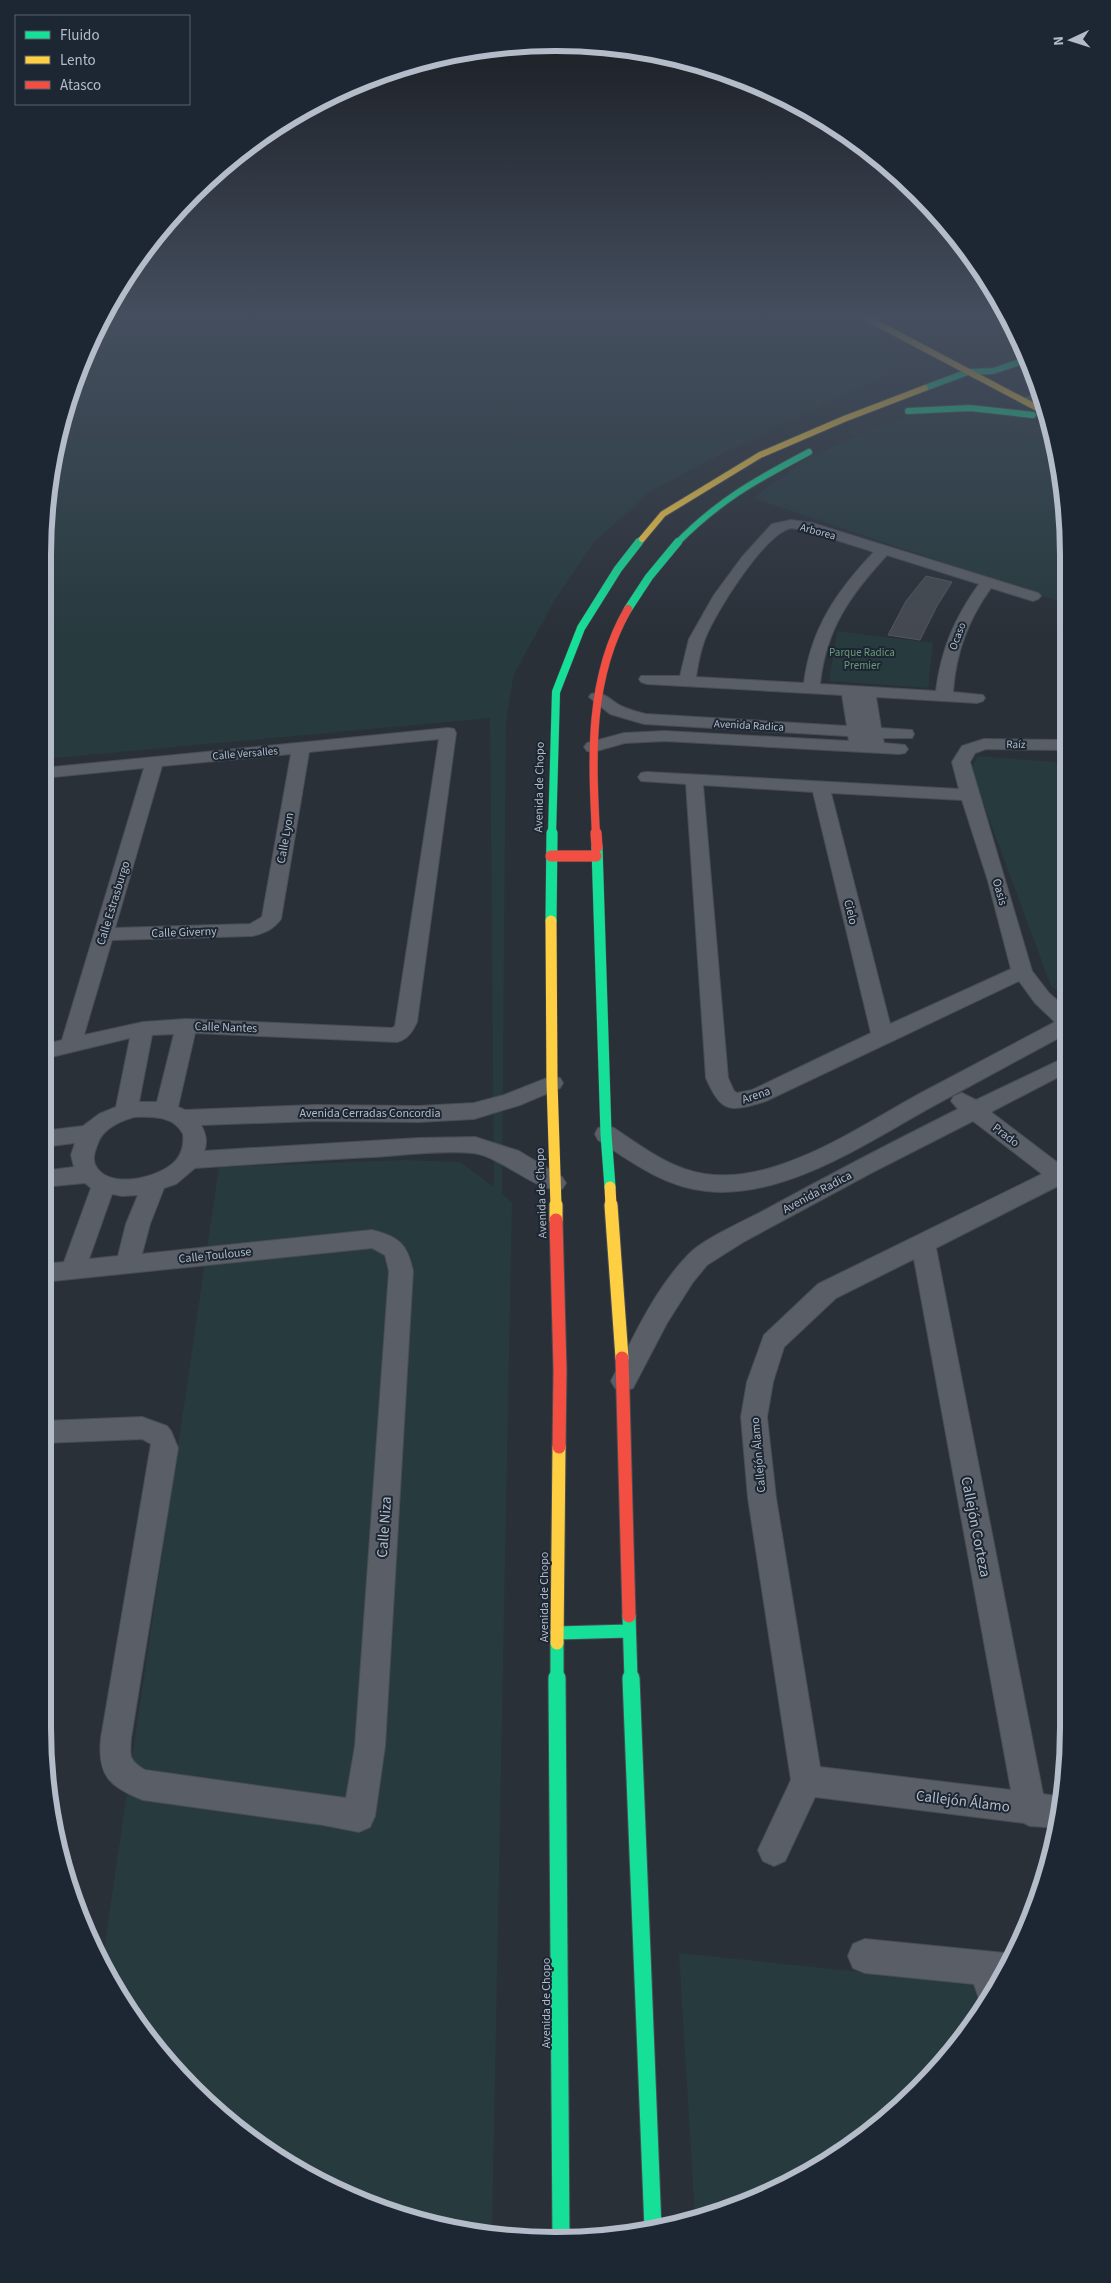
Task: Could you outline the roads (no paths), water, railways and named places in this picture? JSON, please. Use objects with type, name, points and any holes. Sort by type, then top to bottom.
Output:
[{"type":"street","name":"Avenida de Chopo","points":[[561,2232],[557,1633],[560,1370],[552,1082],[551,856],[556,692],[582,628],[618,569],[663,514],[729,472],[789,442],[841,422]]},
{"type":"street","points":[[653,2222],[629,1631],[624,1382],[606,1134],[593,747],[596,697],[612,638],[640,587],[671,547],[730,496],[758,478],[817,448]]},
{"type":"street","name":"Arborea","points":[[687,682],[688,667],[695,646],[717,601],[742,564],[777,527],[791,524],[807,526],[1033,596]]},
{"type":"street","points":[[811,690],[818,649],[833,613],[855,580],[884,550]]},
{"type":"street","name":"Ocaso","points":[[944,696],[947,664],[955,634],[969,607],[988,582]]},
{"type":"street","points":[[647,679],[811,690],[977,698]]},
{"type":"street","points":[[850,692],[857,739]]},
{"type":"street","points":[[867,692],[875,740]]},
{"type":"street","name":"Avenida Radica","points":[[596,697],[616,710],[644,719],[857,739],[875,740],[906,734]]},
{"type":"street","name":"Calle Versalles","points":[[51,772],[448,734],[406,1022]]},
{"type":"street","name":"Avenida Radica","points":[[593,747],[624,738],[665,736],[857,739]]},
{"type":"street","name":"Avenida Radica","points":[[875,740],[898,749]]},
{"type":"street","name":"Raíz","points":[[968,750],[984,744],[1060,745]]},
{"type":"street","name":"Calle Lyon","points":[[264,926],[272,918],[301,748]]},
{"type":"street","name":"Oasis","points":[[968,750],[962,762],[969,795],[997,881],[1022,972],[1042,998],[1060,1014]]},
{"type":"street","name":"Calle Estrasburgo","points":[[71,1044],[155,762]]},
{"type":"street","points":[[647,777],[969,795]]},
{"type":"street","name":"Arena","points":[[694,780],[717,1078],[725,1096],[734,1102],[758,1096],[882,1036],[1022,972]]},
{"type":"street","name":"Cielo","points":[[820,787],[882,1036]]},
{"type":"street","points":[[551,856],[596,856]]},
{"type":"street","name":"Calle Giverny","points":[[103,934],[252,930],[264,926]]},
{"type":"street","name":"Calle Nantes","points":[[51,1050],[143,1029],[186,1026],[396,1034],[403,1030],[406,1022]]},
{"type":"street","points":[[174,1114],[186,1026]]},
{"type":"street","points":[[126,1111],[143,1029]]},
{"type":"street","points":[[606,1134],[677,1177],[708,1183],[742,1183],[793,1169],[1060,1029]]},
{"type":"street","name":"Avenida Radica","points":[[624,1382],[657,1316],[684,1275],[698,1259],[737,1235],[973,1110],[1060,1067]]},
{"type":"street","name":"Avenida Cerradas Concordia","points":[[174,1114],[419,1114],[474,1111],[512,1100],[552,1082]]},
{"type":"street","name":"Prado","points":[[946,1089],[1060,1177]]},
{"type":"street","points":[[51,1179],[96,1180],[128,1189],[154,1184],[174,1174],[189,1160],[195,1145],[193,1130],[174,1114],[147,1108],[126,1111],[106,1119],[91,1131],[82,1146],[81,1161],[96,1180]]},
{"type":"street","points":[[474,1111],[475,1145]]},
{"type":"street","points":[[51,1137],[91,1131]]},
{"type":"street","points":[[189,1160],[418,1146],[475,1145],[511,1158],[554,1183]]},
{"type":"street","points":[[72,1269],[96,1180]]},
{"type":"street","name":"Callejón Álamo","points":[[1052,1811],[807,1781],[762,1498],[754,1417],[760,1382],[773,1342],[827,1292],[923,1244],[1060,1180]]},
{"type":"street","points":[[128,1263],[138,1224],[154,1184]]},
{"type":"street","name":"Calle Toulouse","points":[[51,1272],[372,1239],[387,1242]]},
{"type":"street","name":"Calle Niza","points":[[51,1432],[142,1428],[157,1432],[163,1438],[165,1448],[114,1760],[124,1777],[143,1785],[323,1809],[360,1816],[370,1746],[401,1270],[397,1252],[387,1242]]},
{"type":"street","name":"Callejón Corteza","points":[[923,1244],[1030,1810]]},
{"type":"street","points":[[557,1633],[629,1631]]},
{"type":"street","points":[[774,1850],[807,1781]]},
{"type":"street","points":[[865,1956],[994,1977]]},
{"type":"park label","name":"Parque Radica Premier","points":[[862,658]]}]
